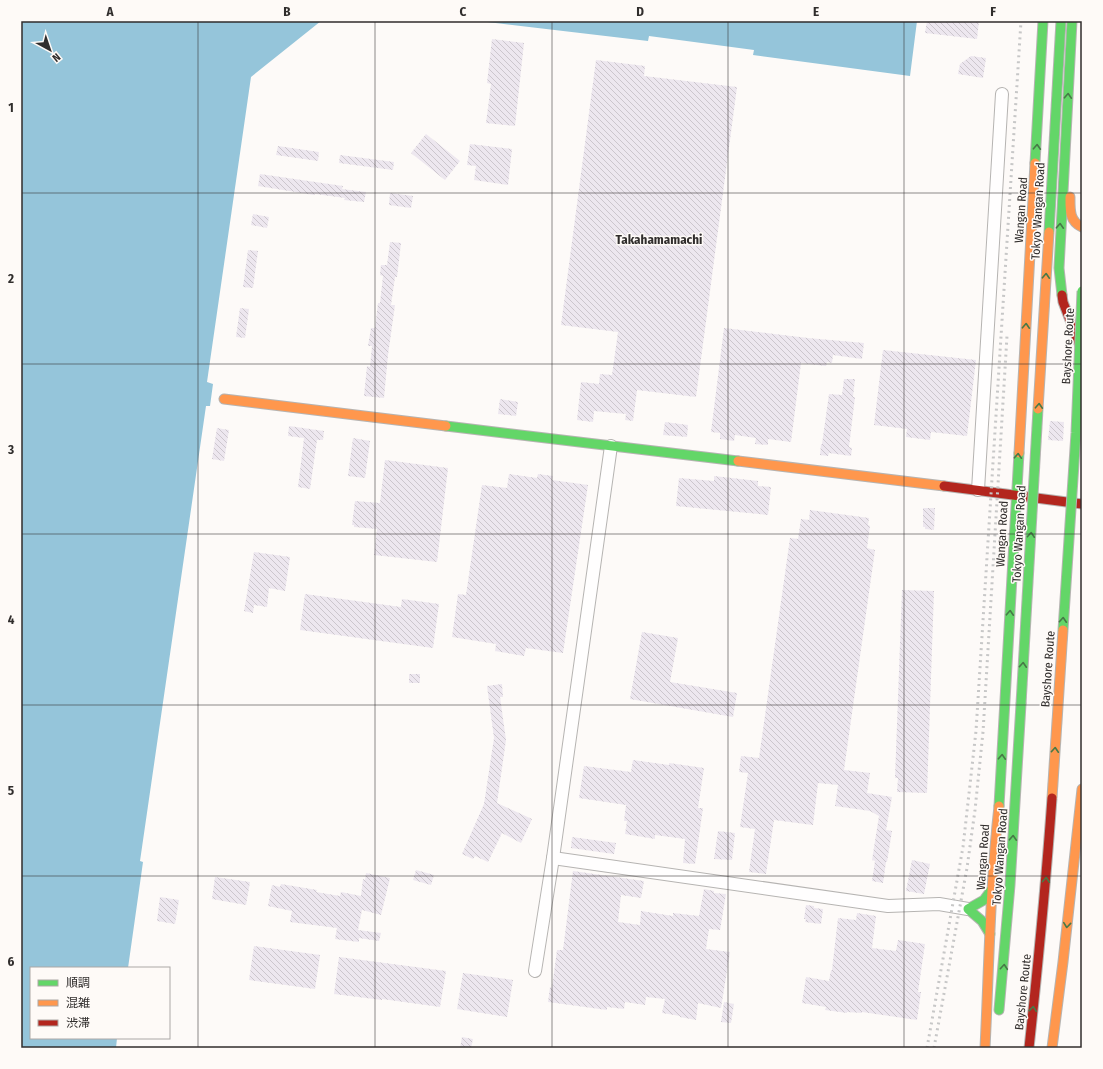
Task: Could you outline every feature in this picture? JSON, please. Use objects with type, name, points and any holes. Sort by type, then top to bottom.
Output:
[{"type":"main road","name":"Wangan Road","points":[[985,1048],[992,890],[1000,796],[1044,21]]},
{"type":"main road","name":"Tokyo Wangan Road","points":[[999,1017],[1010,885],[1061,21]]},
{"type":"main road","points":[[1072,21],[1059,268],[1063,302],[1080,346]]},
{"type":"main road","points":[[1081,21],[1070,211],[1072,220],[1077,225],[1082,227]]},
{"type":"main road","name":"Bayshore Route","points":[[1029,1048],[1046,880],[1076,432],[1082,291]]},
{"type":"main road","points":[[224,399],[978,490],[1082,504]]},
{"type":"main road","points":[[1052,1048],[1082,789]]},
{"type":"main road","points":[[990,934],[982,921],[968,909],[984,900],[992,890]]},
{"type":"street","points":[[978,490],[1002,94]]},
{"type":"street","points":[[535,972],[553,858],[611,446]]},
{"type":"street","points":[[553,858],[888,906],[939,904],[968,909]]},
{"type":"street","points":[[977,1048],[988,973]]},
{"type":"water","points":[[21,21],[321,21],[251,77],[207,382],[213,384],[210,406],[206,406],[140,861],[143,862],[128,967],[30,967],[30,1039],[117,1039],[116,1048],[21,1048]]},
{"type":"water","points":[[479,21],[917,21],[910,76],[753,55],[754,50],[649,36],[648,41]]},
{"type":"building","points":[[927,21],[979,21],[977,39],[925,33]]},
{"type":"building","points":[[492,39],[524,43],[515,126],[486,123],[491,84],[487,83]]},
{"type":"building","points":[[971,56],[986,58],[983,78],[958,74],[960,64]]},
{"type":"building","points":[[596,60],[645,66],[644,76],[737,87],[696,397],[637,390],[633,421],[625,420],[626,414],[594,411],[593,422],[577,420],[581,382],[599,384],[600,374],[612,375],[618,332],[561,325]]},
{"type":"building","points":[[426,134],[460,161],[445,180],[411,153]]},
{"type":"building","points":[[470,144],[512,149],[508,185],[474,180],[476,166],[467,165]]},
{"type":"building","points":[[278,146],[319,152],[318,161],[276,155]]},
{"type":"building","points":[[340,155],[394,162],[393,170],[339,163]]},
{"type":"building","points":[[260,174],[343,186],[342,189],[366,192],[364,202],[258,186]]},
{"type":"building","points":[[390,193],[413,196],[411,208],[389,205]]},
{"type":"building","points":[[253,214],[269,217],[267,228],[251,225]]},
{"type":"building","points":[[390,242],[401,243],[397,277],[395,277],[391,305],[395,305],[384,398],[364,396],[367,366],[370,367],[372,346],[368,346],[371,328],[375,328],[378,303],[380,303],[383,276],[380,275],[381,265],[387,265]]},
{"type":"building","points":[[248,250],[258,251],[253,288],[243,287]]},
{"type":"building","points":[[240,308],[249,309],[245,338],[236,337]]},
{"type":"building","points":[[724,328],[864,343],[862,359],[833,355],[832,363],[827,362],[826,366],[801,363],[791,442],[768,439],[768,445],[755,444],[756,438],[735,435],[734,441],[720,439],[720,433],[711,432]]},
{"type":"building","points":[[883,350],[976,360],[967,436],[931,432],[930,440],[906,437],[907,429],[874,425]]},
{"type":"building","points":[[844,379],[855,379],[853,397],[855,397],[849,447],[852,448],[851,456],[829,453],[828,456],[820,455],[829,394],[842,395]]},
{"type":"building","points":[[500,399],[518,402],[516,416],[498,414]]},
{"type":"building","points":[[1050,421],[1064,422],[1063,441],[1048,440]]},
{"type":"building","points":[[665,422],[688,425],[687,437],[663,435]]},
{"type":"building","points":[[289,426],[324,431],[323,440],[317,440],[310,489],[298,487],[304,438],[288,436]]},
{"type":"building","points":[[217,428],[229,430],[224,461],[212,459]]},
{"type":"building","points":[[353,438],[370,441],[365,478],[348,476]]},
{"type":"building","points":[[385,460],[448,468],[437,562],[374,555],[377,529],[354,527],[354,525],[352,525],[355,501],[380,503]]},
{"type":"building","points":[[509,474],[537,478],[538,474],[553,476],[552,480],[588,485],[563,653],[526,648],[524,656],[495,651],[496,644],[452,637],[458,594],[466,595],[482,485],[507,488]]},
{"type":"building","points":[[714,476],[758,481],[758,486],[771,487],[768,515],[676,506],[679,478],[714,481]]},
{"type":"building","points":[[923,508],[935,508],[934,530],[925,529],[925,527],[923,527]]},
{"type":"building","points":[[810,510],[869,518],[868,525],[870,526],[867,548],[875,550],[844,770],[870,773],[867,793],[892,797],[886,830],[892,831],[883,883],[872,881],[875,861],[872,860],[879,816],[870,811],[835,806],[838,785],[818,783],[813,825],[774,820],[766,874],[749,872],[755,829],[740,827],[748,773],[739,772],[741,756],[759,758],[790,538],[798,539],[801,519],[809,520]]},
{"type":"building","points":[[254,552],[290,557],[285,591],[269,588],[267,607],[254,605],[253,613],[244,611]]},
{"type":"building","points":[[902,590],[934,591],[927,793],[897,792],[898,778],[895,778]]},
{"type":"building","points":[[305,594],[401,607],[402,599],[439,604],[433,648],[300,630]]},
{"type":"building","points":[[642,632],[678,638],[670,682],[737,693],[733,717],[630,699]]},
{"type":"building","points":[[409,674],[420,674],[420,683],[409,683]]},
{"type":"building","points":[[502,684],[503,697],[500,697],[506,740],[497,803],[532,819],[521,843],[502,833],[488,862],[475,856],[473,859],[462,854],[484,804],[494,738],[487,686]]},
{"type":"building","points":[[633,760],[704,768],[698,808],[703,808],[695,864],[683,863],[685,839],[655,835],[655,839],[625,834],[627,821],[624,821],[626,805],[579,798],[584,766],[631,772]]},
{"type":"building","points":[[718,831],[735,833],[732,860],[714,859]]},
{"type":"building","points":[[572,837],[616,843],[614,854],[571,848]]},
{"type":"building","points":[[912,860],[930,864],[924,894],[906,891]]},
{"type":"building","points":[[416,870],[434,875],[431,885],[413,880]]},
{"type":"building","points":[[573,871],[644,881],[641,898],[621,895],[618,922],[640,925],[641,911],[673,916],[673,913],[699,916],[704,889],[714,891],[714,893],[726,894],[720,930],[709,929],[706,949],[730,952],[721,1008],[698,1003],[696,1020],[662,1013],[665,999],[646,997],[645,1005],[625,1002],[624,1009],[607,1007],[607,1010],[548,1002],[550,987],[552,988],[557,950],[563,950]]},
{"type":"building","points":[[366,873],[390,878],[381,915],[362,910],[358,930],[381,933],[379,941],[359,938],[359,942],[335,939],[337,928],[290,922],[292,911],[268,906],[272,885],[280,887],[281,884],[317,890],[316,892],[340,896],[341,892],[361,896],[363,879],[365,880]]},
{"type":"building","points":[[215,877],[250,882],[246,905],[212,899]]},
{"type":"building","points":[[160,897],[179,900],[175,924],[157,921]]},
{"type":"building","points":[[806,905],[823,909],[821,924],[805,922]]},
{"type":"building","points":[[857,913],[876,916],[872,948],[896,951],[898,940],[925,944],[918,992],[921,992],[917,1020],[862,1012],[847,1013],[825,1010],[826,1007],[802,1003],[806,977],[829,981],[832,970],[838,918],[856,920]]},
{"type":"building","points":[[254,946],[320,955],[315,989],[249,980]]},
{"type":"building","points":[[339,957],[446,971],[440,1007],[334,994]]},
{"type":"building","points":[[463,973],[513,980],[507,1017],[457,1009]]},
{"type":"building","points":[[724,1002],[734,1004],[731,1023],[721,1022]]},
{"type":"building","points":[[462,1037],[473,1039],[471,1048],[460,1048]]},
{"type":"railway","points":[[927,1048],[963,847],[976,731],[1021,21]]},
{"type":"railway","points":[[934,1048],[967,868],[983,732],[1007,336]]},
{"type":"traffic: fast","points":[[1035,163],[1043,21]]},
{"type":"traffic: fast","points":[[1049,232],[1061,21]]},
{"type":"traffic: fast","points":[[1062,295],[1059,268],[1072,21]]},
{"type":"traffic: fast","points":[[1063,630],[1076,433],[1082,291]]},
{"type":"traffic: fast","points":[[1021,704],[1038,409]]},
{"type":"traffic: fast","points":[[446,426],[738,461]]},
{"type":"traffic: fast","points":[[999,806],[1019,453]]},
{"type":"traffic: fast","points":[[999,1010],[1010,885],[1021,704]]},
{"type":"traffic: fast","points":[[990,934],[982,921],[968,909],[984,900],[992,889]]},
{"type":"traffic: slow","points":[[1019,453],[1035,163]]},
{"type":"traffic: slow","points":[[1070,197],[1070,210],[1072,218],[1082,227]]},
{"type":"traffic: slow","points":[[1038,409],[1049,232]]},
{"type":"traffic: slow","points":[[224,399],[446,426]]},
{"type":"traffic: slow","points":[[738,461],[944,486]]},
{"type":"traffic: slow","points":[[1052,798],[1063,630]]},
{"type":"traffic: slow","points":[[1052,1048],[1082,789]]},
{"type":"traffic: slow","points":[[985,1048],[992,896],[999,806]]},
{"type":"traffic: jam","points":[[1062,295],[1063,302],[1080,346]]},
{"type":"traffic: jam","points":[[944,486],[1082,504]]},
{"type":"traffic: jam","points":[[1029,1048],[1042,923],[1052,798]]},
{"type":"district","name":"Takahamamachi","points":[[659,239]]}]
